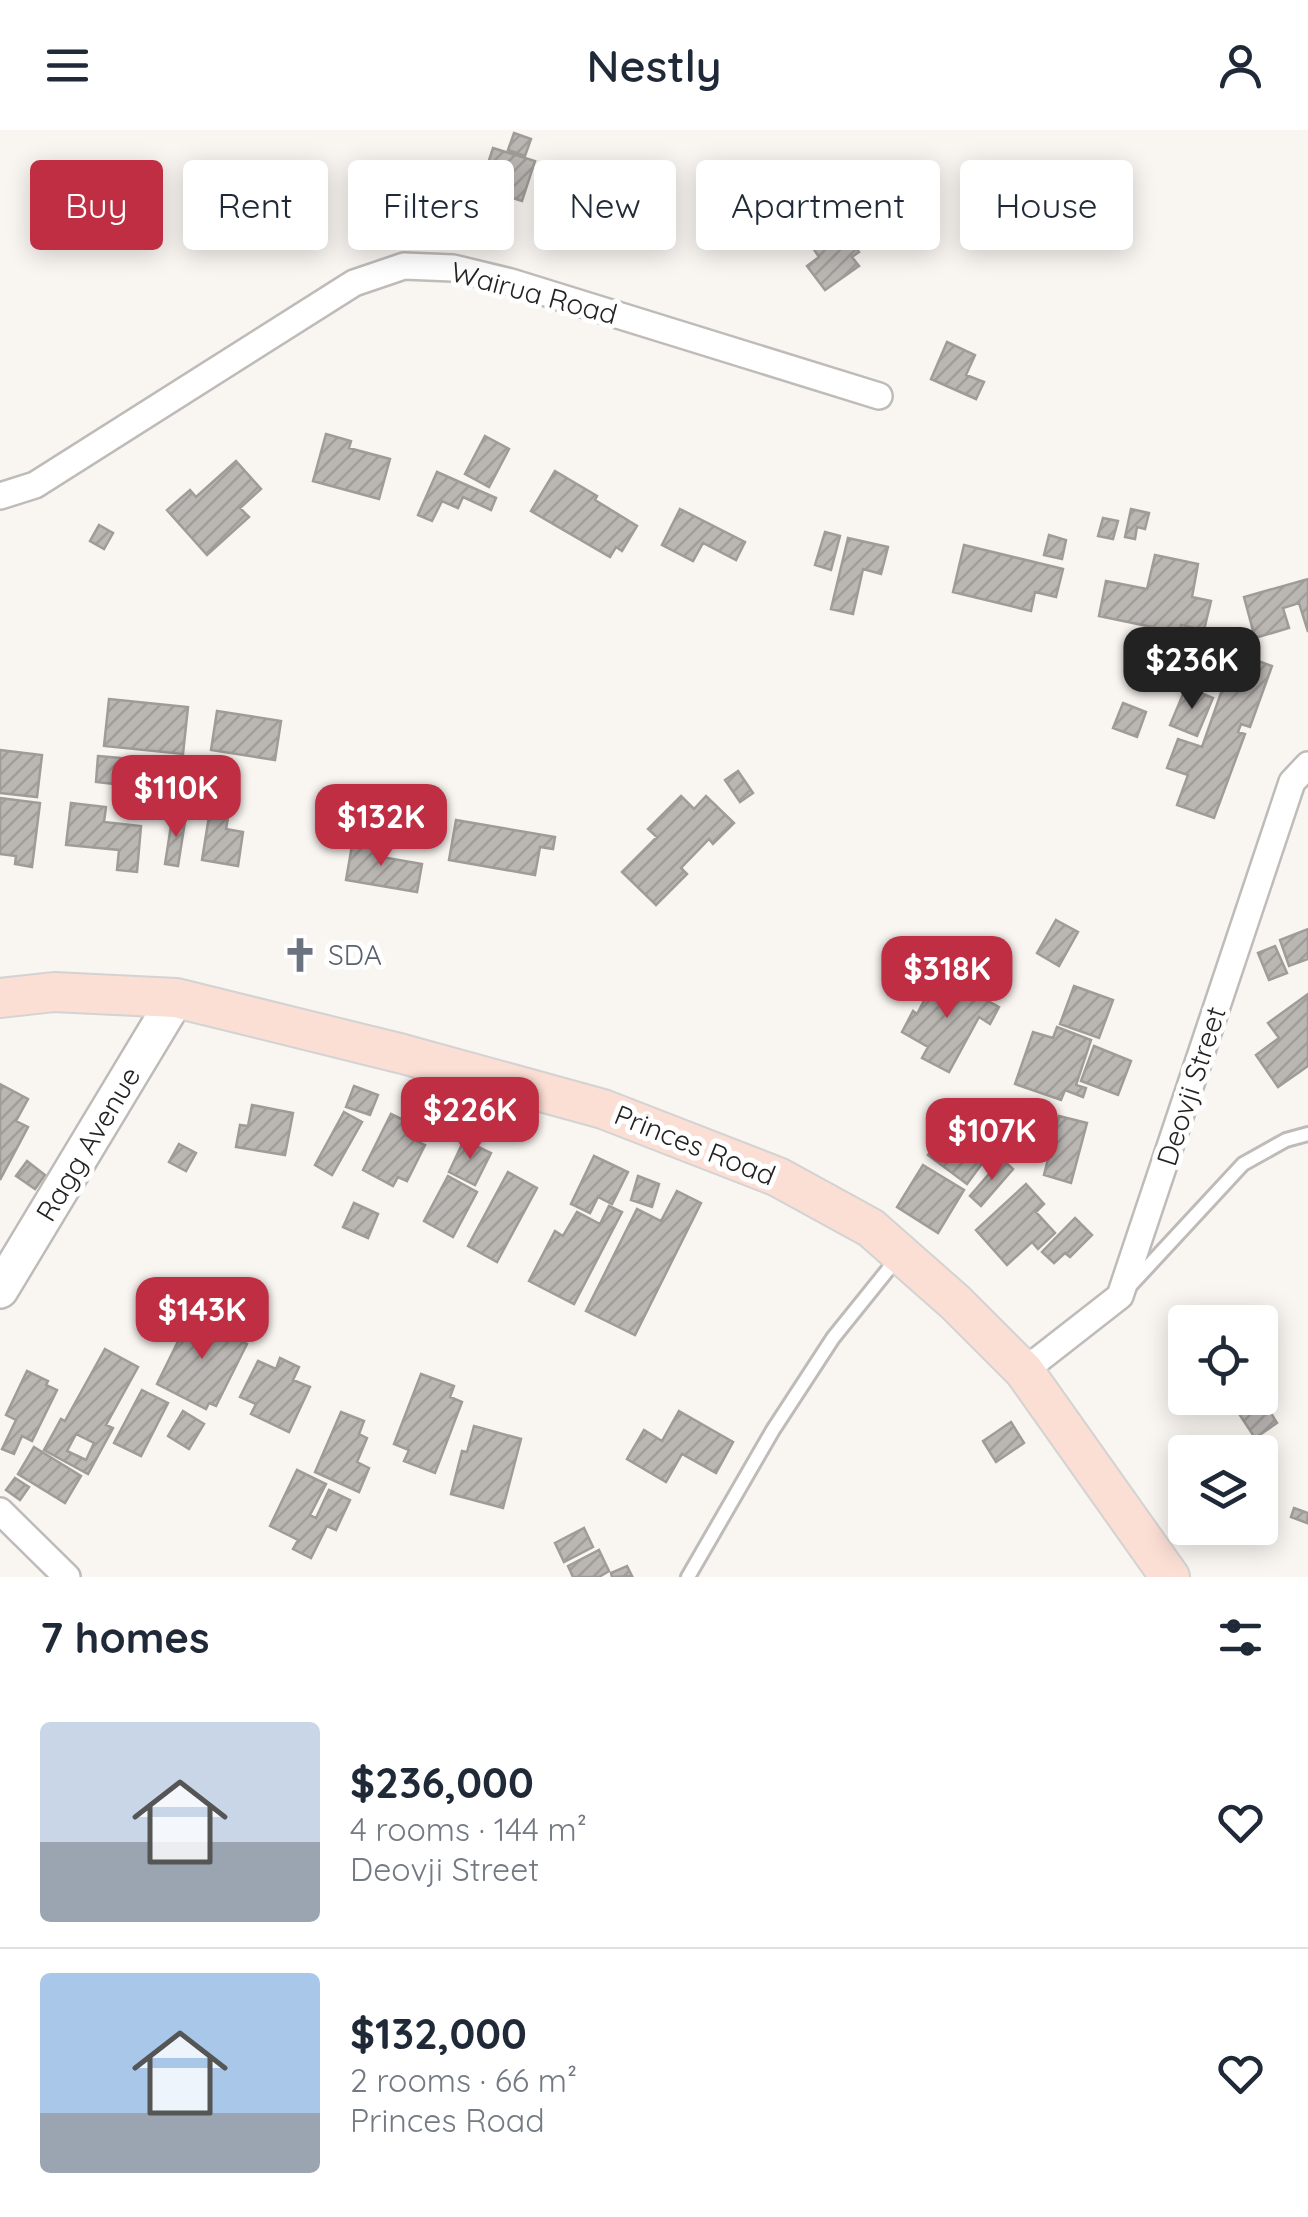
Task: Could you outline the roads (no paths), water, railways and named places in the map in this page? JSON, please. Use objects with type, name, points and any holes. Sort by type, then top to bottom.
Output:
[{"type":"main road","name":"Princes Road","points":[[0,998],[54,992],[176,998],[603,1109],[778,1177],[872,1228],[1024,1371],[1170,1577]]},
{"type":"main road","name":"Ragg Avenue","points":[[0,1290],[176,998]]},
{"type":"street","name":"Wairua Road","points":[[0,496],[35,485],[354,282],[404,266],[453,268],[511,282],[879,396]]},
{"type":"street","name":"Deovji Street","points":[[1120,1296],[1292,782],[1308,765]]},
{"type":"street","points":[[1024,1371],[1120,1296]]},
{"type":"street","points":[[0,1511],[67,1577]]},
{"type":"lane","points":[[1120,1296],[1243,1164],[1286,1140],[1308,1134]]},
{"type":"lane","points":[[688,1577],[773,1430],[833,1338],[901,1254]]},
{"type":"place","name":"SDA","points":[[300,955]]}]
